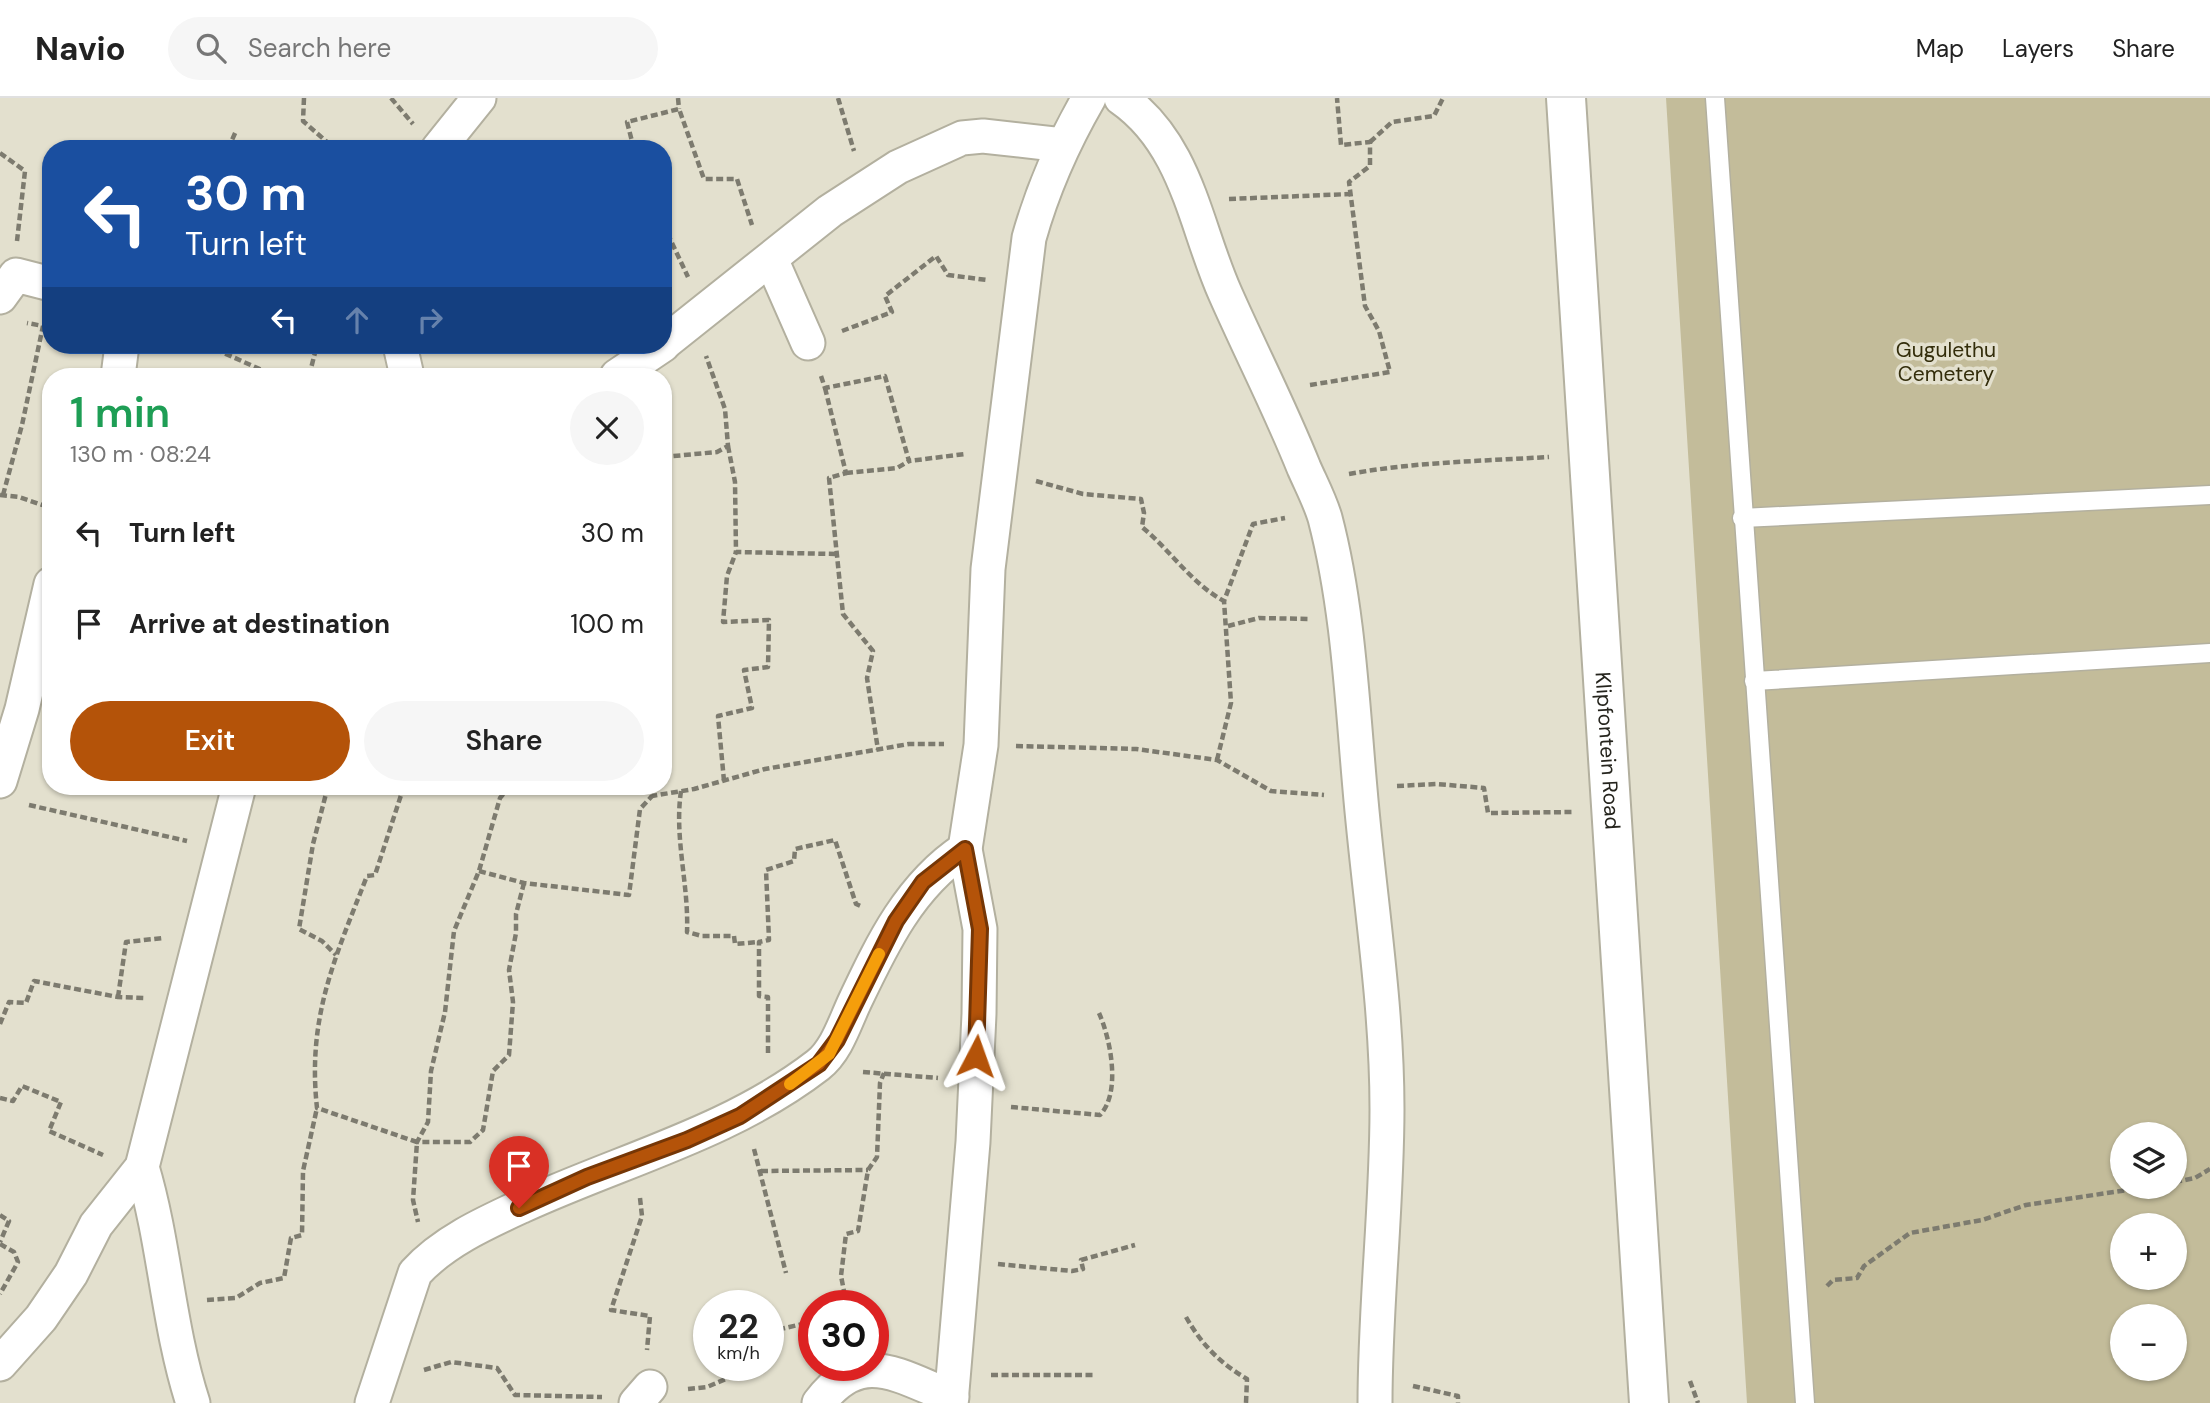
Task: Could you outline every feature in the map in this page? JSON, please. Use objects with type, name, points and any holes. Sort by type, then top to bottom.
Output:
[{"type":"main road","name":"Klipfontein Road","points":[[1566,98],[1649,1403]]},
{"type":"street","points":[[445,140],[479,98]]},
{"type":"street","points":[[819,1403],[831,1387],[847,1373],[866,1369],[953,1391],[975,1093],[980,929],[965,849],[981,745],[988,569],[1029,238],[1040,199],[1063,145],[1089,98]]},
{"type":"street","points":[[1121,98],[1153,128],[1193,197],[1224,291],[1273,392],[1324,514],[1345,633],[1385,1038],[1386,1176],[1375,1390]]},
{"type":"street","points":[[672,338],[830,211],[898,167],[962,138],[983,136],[1063,145]]},
{"type":"street","points":[[771,259],[808,343]]},
{"type":"street","points":[[8,286],[42,284]]},
{"type":"street","points":[[629,368],[650,354]]},
{"type":"street","points":[[0,781],[22,709],[42,623]]},
{"type":"street","points":[[0,1364],[41,1318],[71,1274],[96,1225],[142,1167],[237,795]]},
{"type":"street","points":[[375,1392],[415,1273],[426,1260],[496,1218],[587,1177],[740,1116],[781,1090],[829,1054],[896,921],[923,882],[965,849]]},
{"type":"street","points":[[142,1167],[150,1195],[169,1303],[193,1403]]},
{"type":"lane","points":[[1715,98],[1805,1403]]},
{"type":"lane","points":[[1742,518],[2004,503],[2210,495]]},
{"type":"lane","points":[[1754,681],[2210,653]]},
{"type":"path","points":[[304,98],[303,121],[325,140]]},
{"type":"path","points":[[678,98],[679,110],[704,179],[737,179],[756,235],[771,259]]},
{"type":"path","points":[[838,98],[859,165],[873,185]]},
{"type":"path","points":[[1337,98],[1340,145],[1370,142],[1392,122],[1434,116],[1443,98]]},
{"type":"path","points":[[632,140],[627,122],[679,110]]},
{"type":"path","points":[[232,140],[236,131]]},
{"type":"path","points":[[1273,392],[1350,376],[1390,372],[1379,331],[1365,306],[1350,194],[1349,182],[1370,166],[1370,142]]},
{"type":"path","points":[[0,153],[25,171],[8,286],[19,321],[42,326]]},
{"type":"path","points":[[1193,197],[1281,199],[1350,194]]},
{"type":"path","points":[[672,248],[698,318],[725,409],[735,482],[736,552],[727,576],[723,622],[769,620],[768,667],[744,670],[752,708],[718,716],[724,780]]},
{"type":"path","points":[[846,473],[825,388],[808,343],[892,312],[885,296],[936,256],[948,275],[1024,284]]},
{"type":"path","points":[[42,331],[22,425],[2,495],[19,497],[42,505]]},
{"type":"path","points":[[227,354],[259,368]]},
{"type":"path","points":[[825,388],[885,376],[909,461]]},
{"type":"path","points":[[878,750],[867,678],[873,652],[843,614],[830,478],[846,473],[897,468],[909,461],[953,457],[1003,445]]},
{"type":"path","points":[[672,456],[717,452],[728,446]]},
{"type":"path","points":[[1309,481],[1407,463],[1442,465],[1560,456]]},
{"type":"path","points":[[1000,478],[1049,483],[1083,494],[1141,499],[1144,513],[1142,527],[1163,544],[1207,592],[1224,601]]},
{"type":"path","points":[[1217,760],[1230,703],[1228,626],[1224,601],[1253,524],[1324,514]]},
{"type":"path","points":[[736,552],[837,554]]},
{"type":"path","points":[[1228,626],[1259,618],[1319,620],[1345,633]]},
{"type":"path","points":[[1360,798],[1395,786],[1436,784],[1484,788],[1488,813],[1583,812]]},
{"type":"path","points":[[681,791],[678,813],[688,909],[687,932],[702,936],[734,936],[735,944],[769,940],[766,870],[794,861],[795,849],[835,840],[856,904],[896,921]]},
{"type":"path","points":[[326,795],[313,844],[299,929],[322,941],[336,955]]},
{"type":"path","points":[[169,1303],[236,1298],[260,1283],[284,1278],[292,1238],[302,1235],[303,1171],[317,1108],[315,1052],[324,988],[367,876],[375,875],[401,795]]},
{"type":"path","points":[[426,1260],[413,1200],[417,1142],[428,1122],[431,1072],[445,1012],[454,931],[479,871],[502,795]]},
{"type":"path","points":[[479,871],[524,883],[629,895],[640,809],[652,796]]},
{"type":"path","points":[[26,804],[180,838],[221,853]]},
{"type":"path","points":[[317,1108],[417,1142],[470,1142],[483,1130],[493,1071],[509,1055],[513,1002],[509,970],[516,933],[516,914],[524,883]]},
{"type":"path","points":[[118,997],[126,942],[200,934]]},
{"type":"path","points":[[759,942],[759,996],[768,997],[768,1060],[781,1090]]},
{"type":"path","points":[[0,1024],[9,1002],[26,1003],[34,981],[118,997],[160,999],[182,1004]]},
{"type":"path","points":[[829,1054],[853,1072],[884,1073],[975,1093],[1100,1115],[1110,1105],[1111,1084],[1106,1030],[1099,1013]]},
{"type":"path","points":[[844,1290],[841,1276],[846,1234],[858,1231],[868,1170],[877,1157],[880,1083],[884,1073]]},
{"type":"path","points":[[0,1098],[13,1101],[22,1086],[61,1102],[49,1131],[86,1149],[142,1167]]},
{"type":"path","points":[[740,1116],[761,1171],[767,1208],[786,1273]]},
{"type":"path","points":[[631,1396],[650,1317],[611,1310],[642,1216],[635,1159]]},
{"type":"path","points":[[2187,1180],[2210,1169]]},
{"type":"path","points":[[761,1171],[868,1170]]},
{"type":"path","points":[[1799,1314],[1833,1280],[1857,1278],[1864,1266],[1910,1233],[1982,1220],[2026,1205],[2110,1193]]},
{"type":"path","points":[[0,1215],[9,1221],[0,1243],[14,1252],[18,1262],[0,1294]]},
{"type":"path","points":[[963,1261],[1072,1271],[1083,1269],[1081,1260],[1135,1245]]},
{"type":"path","points":[[1186,1317],[1199,1340],[1224,1365],[1247,1379],[1246,1403]]},
{"type":"path","points":[[375,1392],[452,1362],[497,1368],[515,1395],[631,1396],[707,1387],[721,1381]]},
{"type":"path","points":[[953,1391],[1096,1375]]},
{"type":"path","points":[[1375,1390],[1458,1396],[1458,1403]]},
{"type":"green space","name":"Gugulethu Cemetery","points":[[1666,98],[2210,98],[2210,1403],[1747,1403]]},
{"type":"slow traffic","points":[[790,1084],[829,1054],[879,954]]},
{"type":"route","points":[[519,1208],[587,1177],[687,1140],[740,1116],[819,1064],[837,1040],[896,921],[923,882],[944,862],[965,849],[980,929],[976,1056]]}]
